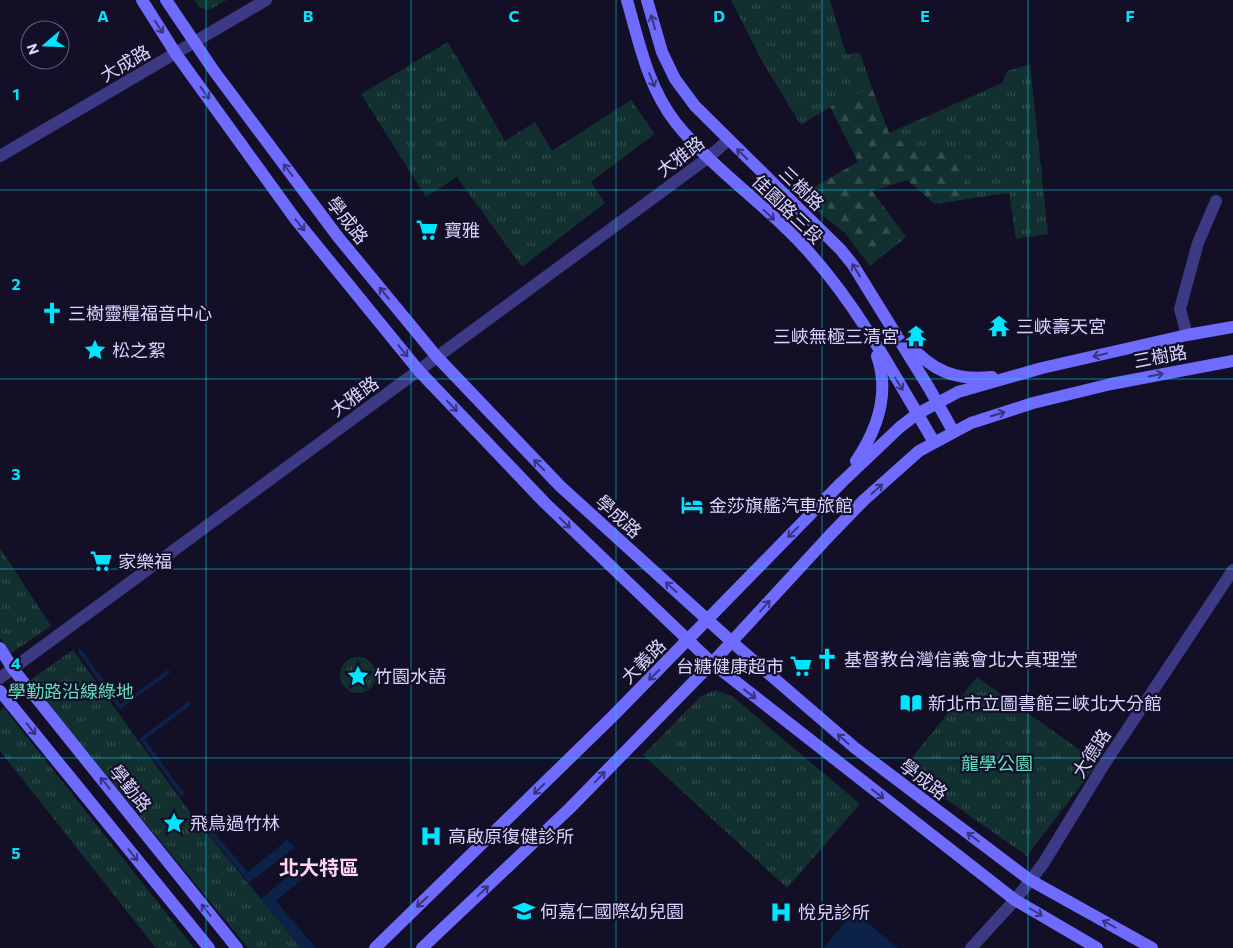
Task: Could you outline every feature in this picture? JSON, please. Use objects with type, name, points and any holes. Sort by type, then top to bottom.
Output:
[{"type":"street","points":[[142,0],[176,54],[296,220],[419,371],[544,502],[712,663],[1015,900],[1097,948]]},
{"type":"street","name":"學成路","points":[[166,0],[338,237],[437,357],[560,486],[732,642],[855,748],[1030,880],[1152,948]]},
{"type":"street","name":"大成路","points":[[0,156],[266,0]]},
{"type":"street","name":"佳園路三段","points":[[627,0],[644,61],[656,89],[676,122],[709,157],[812,256],[837,286],[934,442]]},
{"type":"street","name":"三樹路","points":[[647,0],[662,52],[675,79],[695,106],[841,250],[853,265],[938,403],[952,432],[971,423],[1033,403],[1093,388],[1233,361]]},
{"type":"street","name":"大雅路","points":[[0,678],[709,157],[728,140]]},
{"type":"street","points":[[1187,335],[1180,309],[1198,243],[1216,201]]},
{"type":"street","points":[[881,312],[922,360],[942,372],[974,378],[1042,368]]},
{"type":"street","name":"三樹路","points":[[938,403],[958,392],[1042,368],[1187,335],[1233,327]]},
{"type":"street","points":[[841,483],[863,451],[875,425],[882,400],[881,367],[871,339]]},
{"type":"street","name":"大義路","points":[[375,948],[689,640],[841,483],[900,427],[917,414],[938,403]]},
{"type":"street","points":[[422,948],[570,808],[712,663],[864,500],[919,452],[952,432]]},
{"type":"street","name":"大德路","points":[[971,948],[1015,900],[1030,880],[1233,570]]},
{"type":"street","name":"學勤路","points":[[0,648],[13,669],[237,948]]},
{"type":"street","points":[[0,691],[210,948]]},
{"type":"green space","points":[[194,0],[227,0],[209,10],[199,7]]},
{"type":"green space","points":[[731,0],[830,0],[846,54],[860,53],[872,88],[830,107],[801,125],[763,63]]},
{"type":"green space","points":[[448,42],[505,141],[535,122],[552,151],[631,100],[655,134],[591,182],[605,203],[522,267],[457,177],[426,197],[361,94]]},
{"type":"green space","points":[[1030,64],[1048,234],[1016,239],[1009,193],[968,199],[966,148],[918,152],[889,133],[1002,83],[1007,71]]},
{"type":"green space","points":[[872,88],[889,133],[918,152],[966,148],[968,199],[935,204],[907,180],[872,191],[906,237],[870,266],[845,233],[798,196],[858,162],[830,107]]},
{"type":"green space","name":"學勤路沿線綠地","points":[[0,548],[51,626],[10,654],[0,637]]},
{"type":"green space","name":"學勤路沿線綠地","points":[[73,650],[189,811],[301,948],[248,948],[29,681]]},
{"type":"green space","points":[[358,657],[365,658],[371,662],[375,668],[375,682],[371,688],[365,692],[358,693],[351,692],[345,688],[341,682],[340,675],[341,668],[345,662],[351,658]]},
{"type":"green space","name":"龍學公園","points":[[977,677],[1098,763],[1027,856],[903,769]]},
{"type":"green space","points":[[716,690],[732,696],[860,804],[787,888],[643,755],[701,696]]},
{"type":"green space","name":"學勤路沿線綠地","points":[[4,708],[194,948],[156,948],[0,751],[0,711]]},
{"type":"water","points":[[205,822],[248,872],[287,840],[295,847],[249,883],[201,824]]},
{"type":"water","points":[[309,859],[318,866],[276,901],[316,948],[301,948],[261,899]]},
{"type":"water","points":[[854,912],[898,948],[823,948]]},
{"type":"waterway","points":[[80,651],[120,707],[168,672]]},
{"type":"waterway","points":[[182,794],[142,739],[189,704]]},
{"type":"place","name":"寶雅","points":[[427,230]]},
{"type":"place","name":"三樹靈糧福音中心","points":[[52,313]]},
{"type":"place","name":"三峽壽天宮","points":[[999,326]]},
{"type":"place","name":"三峽無極三清宮","points":[[916,336]]},
{"type":"place","name":"松之絮","points":[[95,350]]},
{"type":"place","name":"金莎旗艦汽車旅館","points":[[692,505]]},
{"type":"place","name":"家樂福","points":[[101,561]]},
{"type":"place","name":"基督教台灣信義會北大真理堂","points":[[827,659]]},
{"type":"place","name":"台糖健康超市","points":[[801,666]]},
{"type":"place","name":"竹園水語","points":[[358,676]]},
{"type":"place","name":"新北市立圖書館三峽北大分館","points":[[911,703]]},
{"type":"place","name":"飛鳥過竹林","points":[[174,823]]},
{"type":"place","name":"高啟原復健診所","points":[[431,836]]},
{"type":"place","name":"何嘉仁國際幼兒園","points":[[524,911]]},
{"type":"place","name":"悅兒診所","points":[[781,912]]},
{"type":"district","name":"北大特區","points":[[319,867]]}]
